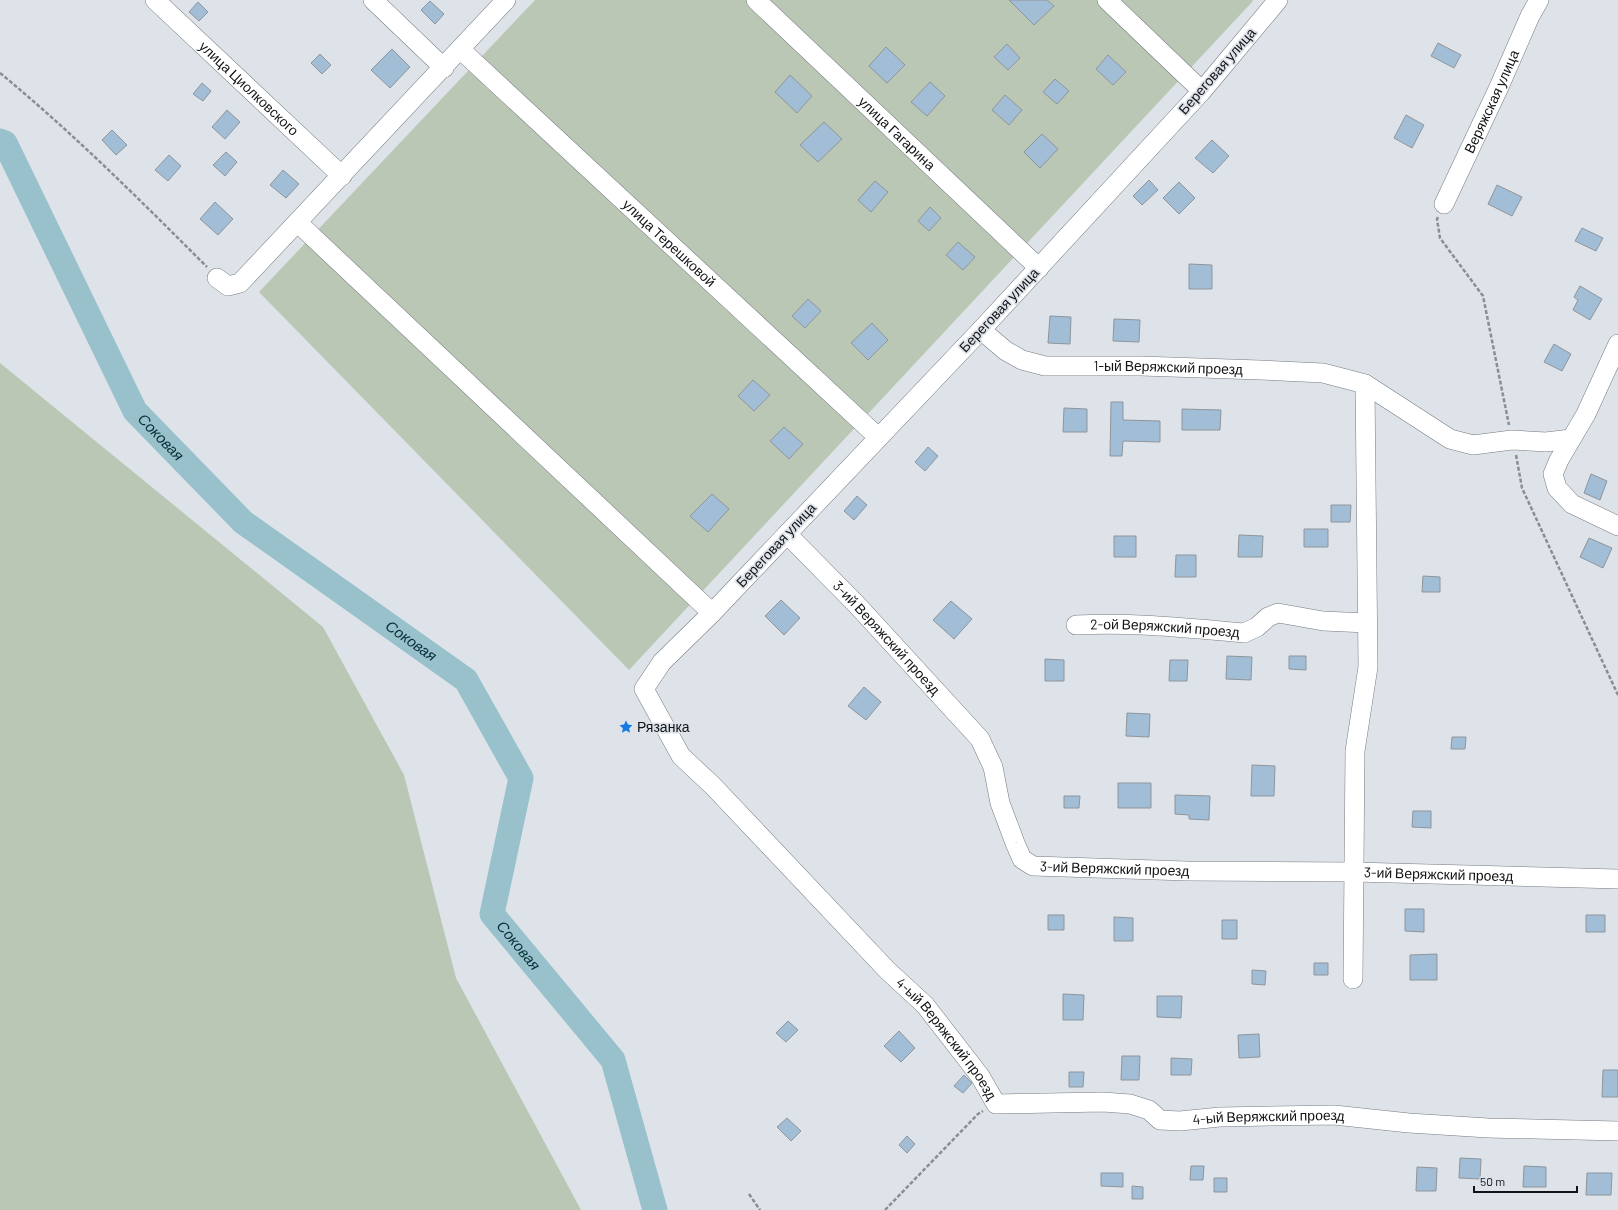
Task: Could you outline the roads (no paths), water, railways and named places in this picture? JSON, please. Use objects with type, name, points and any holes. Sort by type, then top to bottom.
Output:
[{"type":"street","name":"улица Циолковского","points":[[155,0],[342,176]]},
{"type":"street","points":[[373,0],[444,68]]},
{"type":"street","points":[[217,278],[228,286],[240,283],[461,50],[506,0]]},
{"type":"street","name":"улица Гагарина","points":[[756,0],[1038,268]]},
{"type":"street","points":[[1107,0],[1202,91]]},
{"type":"street","name":"Береговая улица","points":[[712,614],[981,330],[1202,91],[1278,0]]},
{"type":"street","name":"Веряжская улица","points":[[1444,204],[1499,87],[1530,16],[1539,0]]},
{"type":"street","name":"улица Терешковой","points":[[461,50],[878,437]]},
{"type":"street","points":[[298,223],[712,614]]},
{"type":"street","name":"1-ый Веряжский проезд","points":[[981,330],[1006,350],[1022,360],[1045,366],[1141,366],[1260,370],[1323,374],[1365,384],[1450,439],[1473,445],[1512,440],[1546,442],[1571,439]]},
{"type":"street","points":[[1618,344],[1586,414],[1558,460],[1553,474],[1556,488],[1572,504],[1618,526]]},
{"type":"street","points":[[1353,979],[1355,751],[1368,667],[1365,384]]},
{"type":"street","name":"3-ий Веряжский проезд","points":[[787,534],[862,610],[980,739],[993,767],[1000,803],[1015,843],[1022,859],[1032,866],[1187,871],[1354,872],[1618,879]]},
{"type":"street","name":"2-ой Веряжский проезд","points":[[1076,625],[1158,625],[1244,633],[1257,626],[1268,617],[1278,613],[1323,622],[1367,623]]},
{"type":"street","name":"4-ый Веряжский проезд","points":[[712,614],[662,662],[644,690],[680,756],[713,786],[888,971],[925,1005],[980,1076],[996,1104],[1110,1102],[1130,1104],[1149,1110],[1160,1120],[1180,1121],[1220,1117],[1334,1115],[1409,1123],[1472,1127],[1618,1132]]},
{"type":"waterway","name":"Соковая","points":[[0,141],[5,143],[135,411],[243,522],[466,680],[521,778],[492,914],[613,1060],[655,1210]]},
{"type":"place","name":"Рязанка","points":[[626,727]]}]
